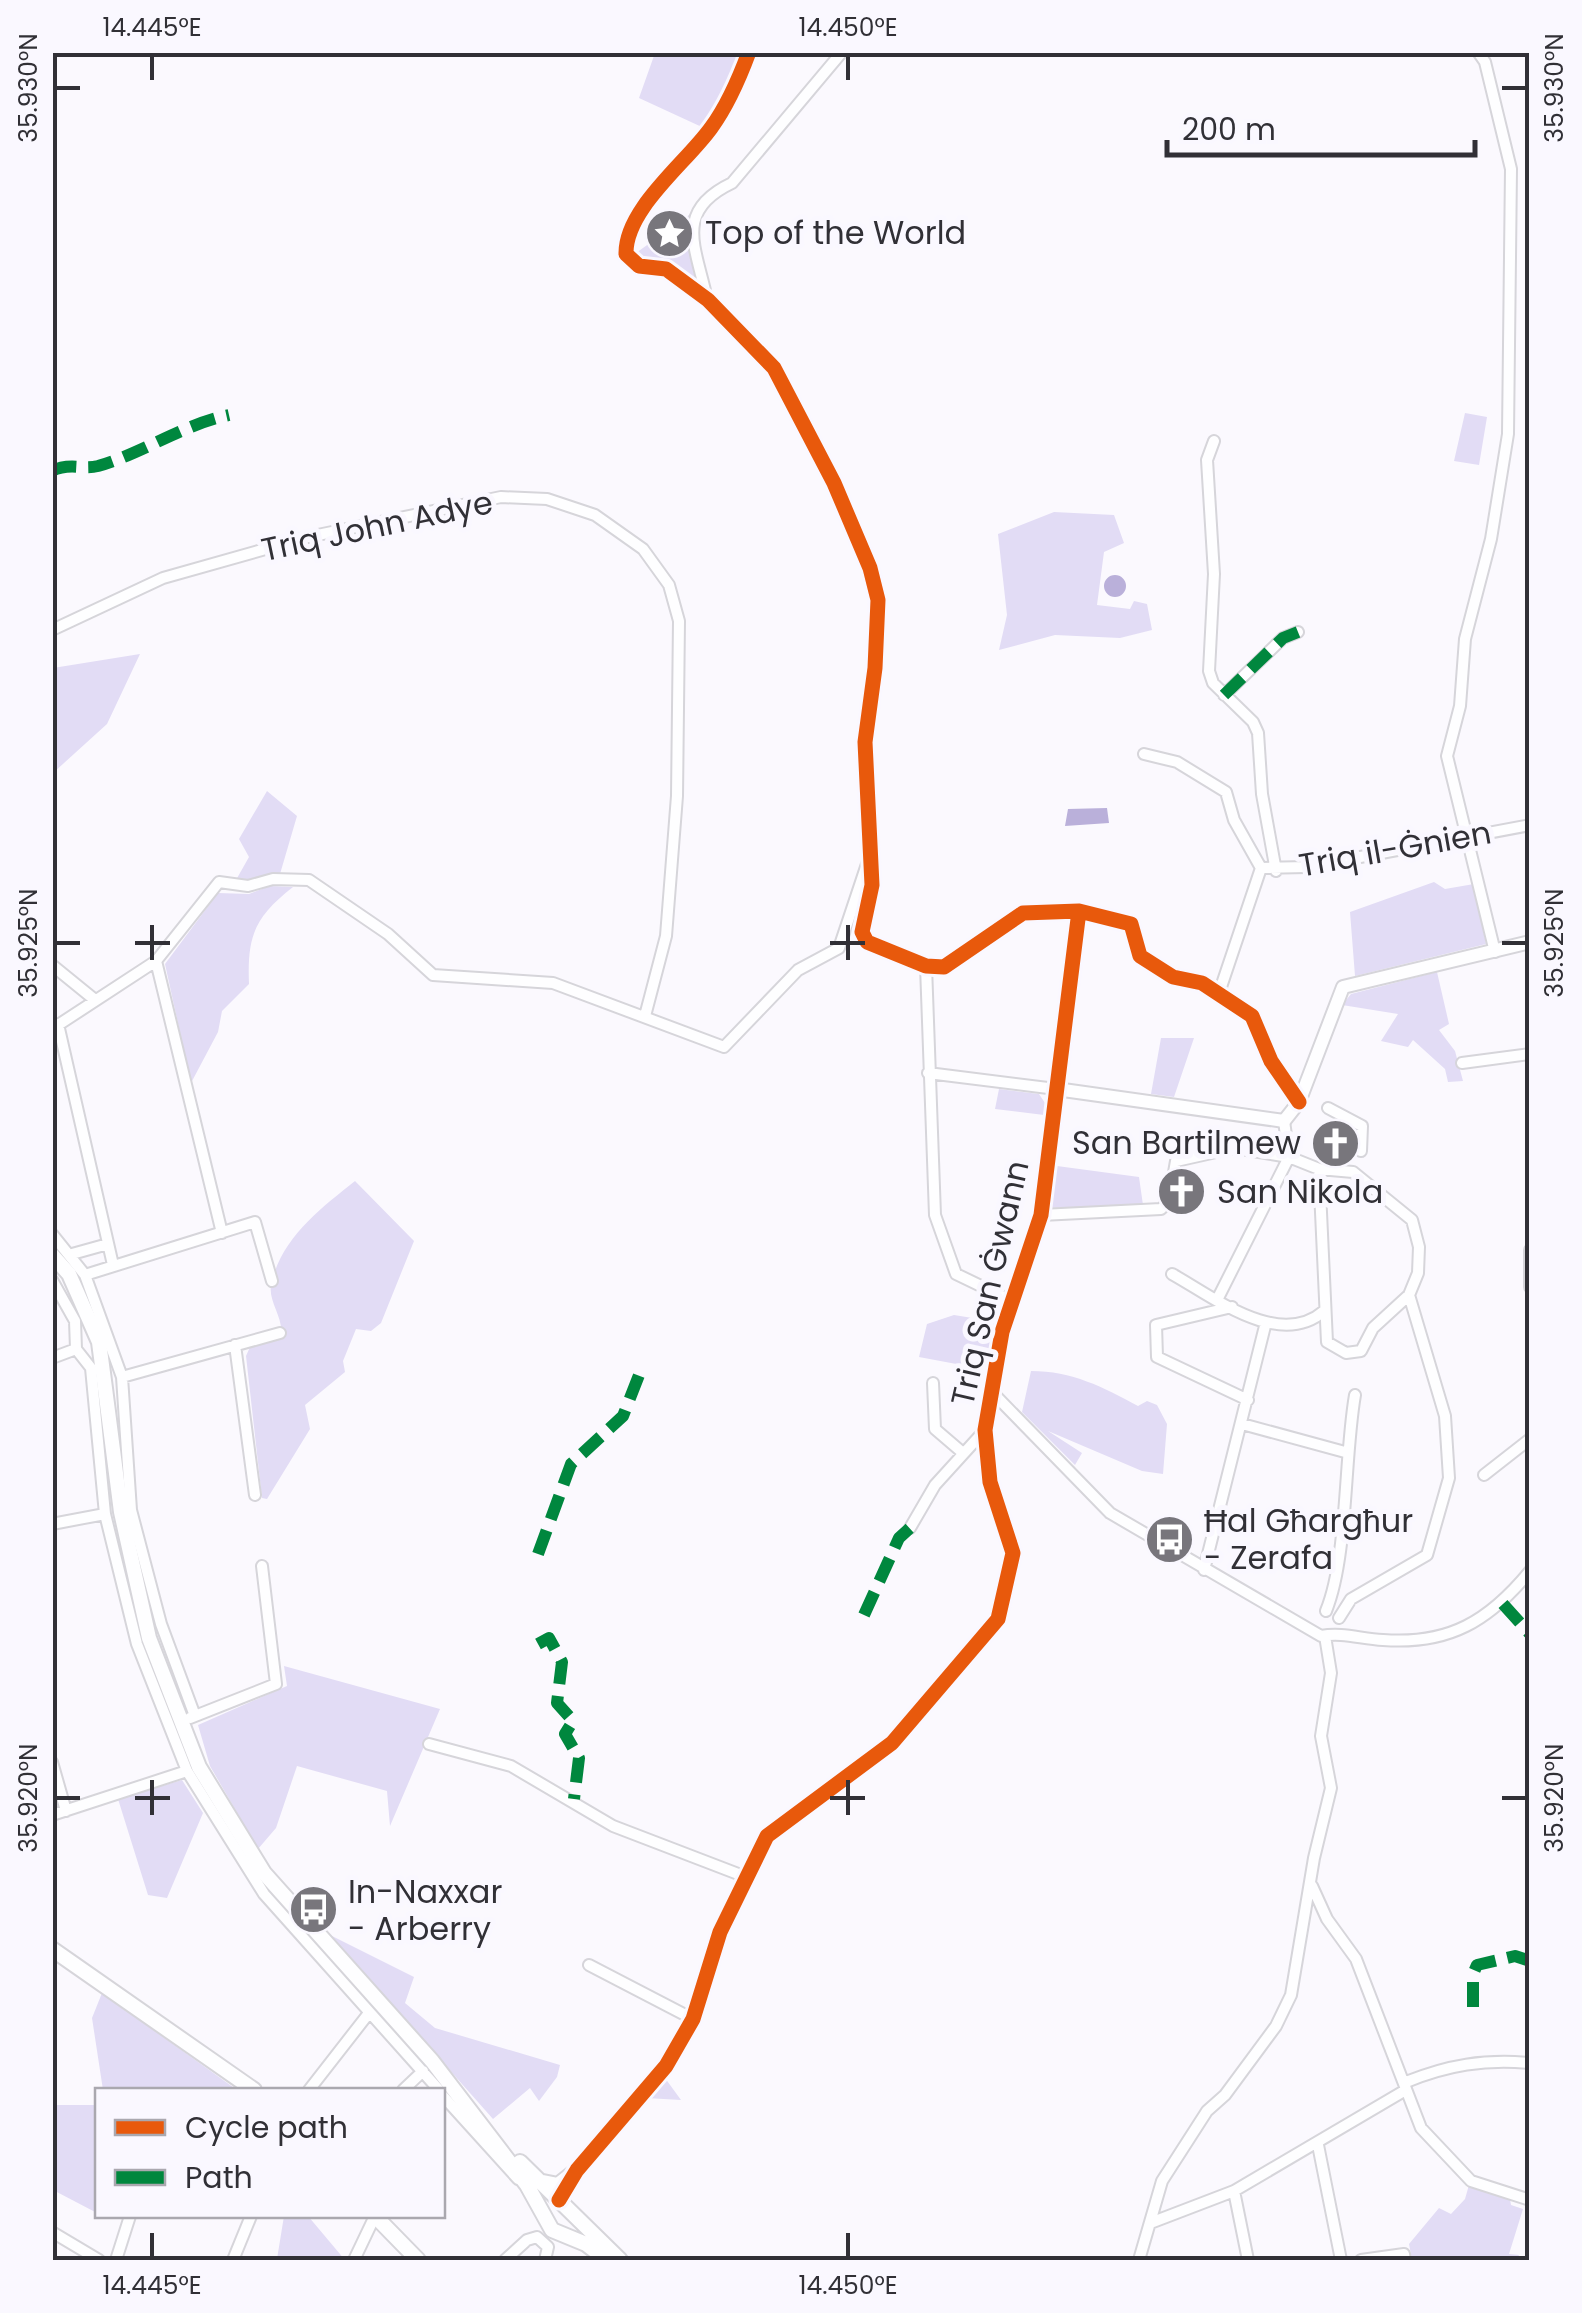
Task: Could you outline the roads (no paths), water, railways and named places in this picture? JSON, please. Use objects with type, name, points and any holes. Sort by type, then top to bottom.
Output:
[{"type":"main road","points":[[52,1254],[69,1274],[99,1342],[108,1382],[121,1512],[149,1638],[199,1767],[264,1874],[432,2061],[532,2183],[620,2260]]},
{"type":"main road","points":[[52,1949],[251,2088]]},
{"type":"main road","points":[[532,2183],[558,2185],[580,2168]]},
{"type":"main road","points":[[562,2209],[574,2230],[565,2236]]},
{"type":"main road","points":[[562,2209],[552,2230],[601,2257]]},
{"type":"main road","points":[[377,2218],[418,2260]]},
{"type":"street","points":[[749,52],[733,93],[709,131],[678,162],[628,232],[626,254],[638,266],[666,269],[708,300],[774,368],[834,482],[870,568],[878,600],[876,668],[865,742],[864,792],[872,885],[862,932],[867,942],[926,966],[944,967],[1023,913],[1079,911],[1131,924],[1140,956],[1173,977],[1202,984],[1252,1016],[1271,1061],[1299,1102]]},
{"type":"street","points":[[708,300],[693,237],[695,209],[707,195],[732,184],[842,52]]},
{"type":"street","points":[[1478,52],[1485,62],[1511,170],[1508,434],[1491,539],[1465,639],[1460,706],[1448,756],[1464,836],[1495,952]]},
{"type":"street","points":[[1214,440],[1207,460],[1214,574],[1209,671],[1224,695],[1253,722],[1258,734],[1262,794],[1276,871]]},
{"type":"street","name":"Triq John Adye","points":[[52,630],[163,578],[308,537],[501,497],[547,499],[595,514],[643,549],[669,585],[679,621],[677,796],[666,936],[646,1016]]},
{"type":"street","points":[[1224,695],[1283,638],[1298,632]]},
{"type":"street","points":[[1144,754],[1178,762],[1226,792],[1234,820],[1261,868],[1218,996]]},
{"type":"street","name":"Triq il-Ġnien","points":[[1261,868],[1276,871],[1530,825]]},
{"type":"street","points":[[113,1265],[56,1027],[156,961],[219,882],[248,886],[273,879],[308,880],[388,934],[433,975],[553,983],[724,1046],[798,970],[839,948],[871,853]]},
{"type":"street","name":"Triq San Ġwann","points":[[580,2168],[666,2066],[693,2018],[720,1932],[767,1836],[892,1744],[998,1619],[1014,1553],[990,1482],[985,1430],[1012,1300],[1040,1215],[1079,911]]},
{"type":"street","points":[[1218,1298],[1289,1157],[1284,1120],[1299,1102],[1343,987],[1530,942]]},
{"type":"street","points":[[156,961],[222,1233]]},
{"type":"street","points":[[52,965],[95,1000]]},
{"type":"street","points":[[926,966],[935,1214],[956,1274],[1012,1300]]},
{"type":"street","points":[[1462,1063],[1530,1054]]},
{"type":"street","points":[[928,1072],[1284,1120]]},
{"type":"street","points":[[1328,1108],[1362,1126],[1361,1151]]},
{"type":"street","points":[[1040,1215],[1160,1210],[1169,1201],[1176,1161],[1221,1148],[1289,1157],[1319,1169],[1353,1172],[1404,1210],[1419,1234],[1418,1273],[1409,1296],[1374,1328],[1361,1351],[1346,1353],[1326,1342],[1319,1169]]},
{"type":"street","points":[[85,1276],[255,1222],[272,1281]]},
{"type":"street","points":[[52,1234],[72,1254],[85,1276],[122,1377],[131,1510],[160,1624],[195,1716]]},
{"type":"street","points":[[72,1254],[108,1244]]},
{"type":"street","points":[[1530,1250],[1530,1287]]},
{"type":"street","points":[[1172,1274],[1266,1322],[1298,1322],[1324,1310]]},
{"type":"street","points":[[52,1280],[76,1321],[76,1349],[92,1368],[106,1514],[137,1644],[186,1771],[264,1894],[437,2088]]},
{"type":"street","points":[[1139,2260],[1162,2181],[1171,2165],[1207,2112],[1225,2095],[1276,2026],[1292,1994],[1331,1788],[1322,1736],[1331,1673],[1331,1634],[1351,1599],[1427,1555],[1449,1478],[1444,1416],[1409,1296]]},
{"type":"street","points":[[1232,1307],[1156,1326],[1158,1357],[1248,1400]]},
{"type":"street","points":[[1204,1570],[1266,1322]]},
{"type":"street","points":[[122,1377],[280,1333]]},
{"type":"street","points":[[235,1345],[254,1495]]},
{"type":"street","points":[[52,1358],[76,1349]]},
{"type":"street","points":[[933,1383],[936,1429],[963,1453]]},
{"type":"street","points":[[991,1392],[1110,1513],[1296,1625],[1381,1640],[1418,1640],[1446,1634],[1490,1614],[1530,1571]]},
{"type":"street","points":[[1314,1629],[1316,1615],[1326,1610],[1336,1586],[1345,1452],[1355,1395]]},
{"type":"street","points":[[1242,1424],[1345,1452]]},
{"type":"street","points":[[910,1528],[935,1484],[985,1430]]},
{"type":"street","points":[[1484,1475],[1530,1439]]},
{"type":"street","points":[[52,1524],[106,1514]]},
{"type":"street","points":[[180,1722],[276,1684],[262,1566]]},
{"type":"street","points":[[1326,1610],[1339,1618]]},
{"type":"street","points":[[429,1744],[511,1766],[614,1826],[746,1877]]},
{"type":"street","points":[[52,1762],[66,1811]]},
{"type":"street","points":[[52,1815],[186,1771]]},
{"type":"street","points":[[1311,1885],[1327,1918],[1356,1959],[1421,2128],[1472,2181],[1530,2200]]},
{"type":"street","points":[[590,1965],[693,2018]]},
{"type":"street","points":[[312,2088],[369,2013]]},
{"type":"street","points":[[1153,2222],[1234,2191],[1448,2065],[1497,2060],[1530,2063]]},
{"type":"street","points":[[405,2088],[422,2071]]},
{"type":"street","points":[[445,2098],[508,2172],[532,2183]]},
{"type":"street","points":[[1318,2145],[1341,2260]]},
{"type":"street","points":[[562,2209],[580,2168]]},
{"type":"street","points":[[1234,2191],[1248,2260]]},
{"type":"street","points":[[116,2260],[129,2218]]},
{"type":"street","points":[[233,2260],[250,2218]]},
{"type":"street","points":[[354,2260],[374,2218]]},
{"type":"street","points":[[52,2232],[99,2260]]},
{"type":"street","points":[[504,2260],[527,2240],[537,2238],[548,2247],[545,2260]]},
{"type":"street","points":[[1361,2260],[1404,2257]]},
{"type":"place","name":"Top of the World","points":[[670,233]]},
{"type":"place","name":"San Bartilmew","points":[[1336,1143]]},
{"type":"place","name":"San Nikola","points":[[1182,1192]]},
{"type":"place","name":"Ħal Għargħur - Zerafa","points":[[1169,1539]]},
{"type":"place","name":"In-Naxxar - Arberry","points":[[313,1910]]}]
